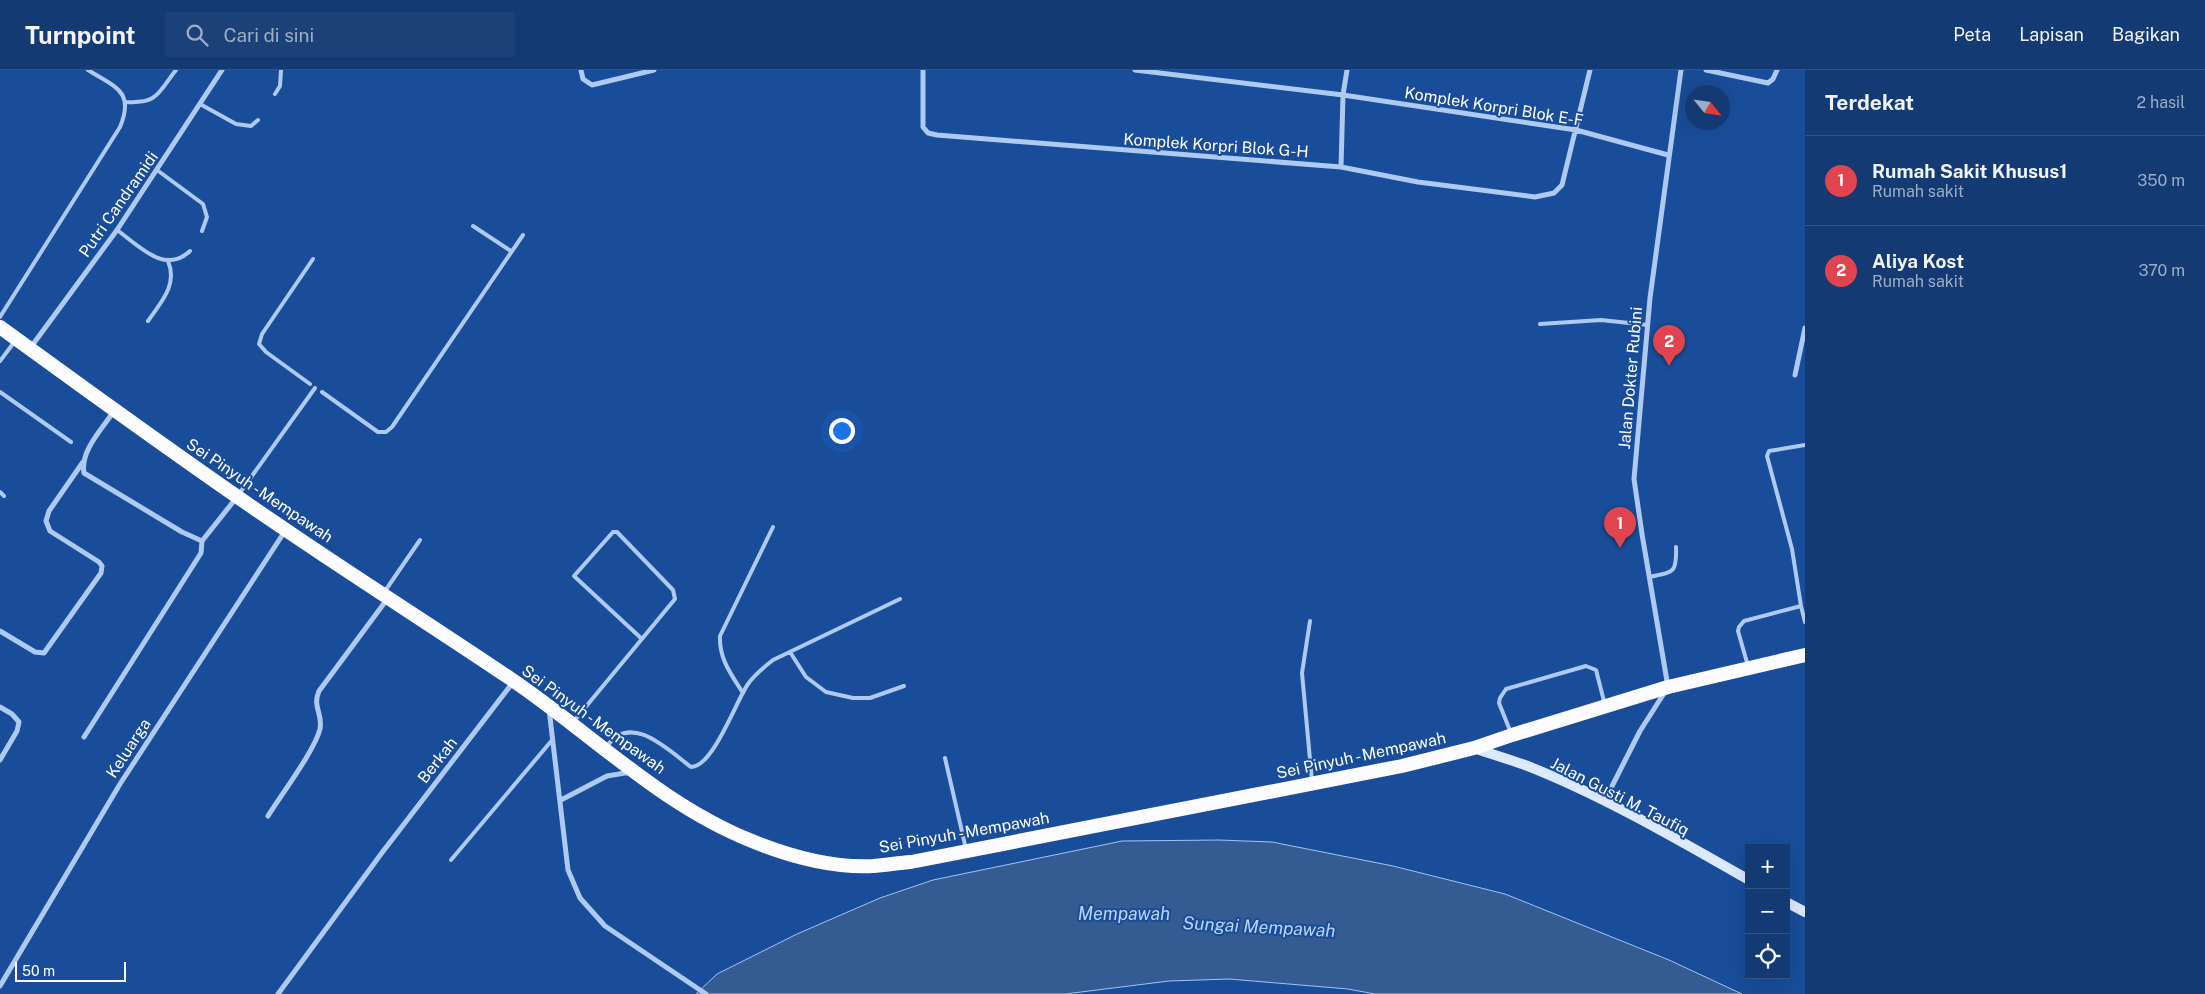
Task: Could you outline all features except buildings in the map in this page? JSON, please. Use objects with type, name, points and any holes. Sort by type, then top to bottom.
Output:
[{"type":"highway","name":"Sei Pinyuh - Mempawah","points":[[0,328],[114,412],[285,530],[514,681],[634,772],[704,818],[752,841],[797,856],[840,864],[871,866],[911,862],[1402,766],[1474,748],[1509,730],[1604,704],[1805,655]]},
{"type":"main road","name":"Jalan Gusti M. Taufiq","points":[[1474,748],[1524,765],[1604,802],[1745,878]]},
{"type":"main road","points":[[1790,904],[1805,912]]},
{"type":"street","name":"Putri Candramidi","points":[[30,349],[117,230],[222,70]]},
{"type":"street","points":[[581,70],[583,79],[592,85],[654,70]]},
{"type":"street","name":"Komplek Korpri Blok G-H","points":[[923,70],[923,127],[928,133],[932,134],[1342,168],[1418,182],[1535,197],[1554,193],[1562,185],[1576,130]]},
{"type":"street","name":"Komplek Korpri Blok E-F","points":[[1135,70],[1343,95],[1576,130],[1600,138],[1668,154]]},
{"type":"street","points":[[1342,168],[1343,95],[1347,70]]},
{"type":"street","points":[[1576,130],[1590,70]]},
{"type":"street","name":"Jalan Dokter Rubini","points":[[1668,688],[1634,479],[1648,325],[1668,154],[1681,70]]},
{"type":"street","points":[[1706,70],[1768,83],[1773,79],[1777,70]]},
{"type":"street","points":[[1795,375],[1805,328]]},
{"type":"street","points":[[0,631],[34,652],[44,653],[101,573],[102,566],[99,562],[50,531],[47,527],[49,511],[114,412]]},
{"type":"street","points":[[82,462],[84,473],[182,532],[202,541]]},
{"type":"street","points":[[84,737],[201,553],[202,541],[237,497]]},
{"type":"street","name":"Keluarga","points":[[0,986],[120,784],[285,530]]},
{"type":"street","points":[[268,816],[313,744],[319,730],[320,720],[315,705],[319,691],[386,596]]},
{"type":"street","name":"Berkah","points":[[278,994],[381,854],[514,681]]},
{"type":"street","points":[[1604,802],[1640,731],[1668,688]]},
{"type":"street","points":[[548,706],[561,800],[568,870],[580,898],[605,926],[706,994]]},
{"type":"street","points":[[0,707],[12,714],[19,722],[17,731],[0,760]]},
{"type":"street","points":[[561,800],[608,776],[634,772]]},
{"type":"lane","points":[[0,317],[120,127],[126,113],[126,102],[116,87],[88,70]]},
{"type":"lane","points":[[126,102],[144,103],[149,101],[176,70]]},
{"type":"lane","points":[[275,94],[280,86],[281,70]]},
{"type":"lane","points":[[200,104],[236,124],[251,126],[258,120]]},
{"type":"lane","points":[[157,170],[204,204],[207,217],[202,231]]},
{"type":"lane","points":[[473,226],[511,251]]},
{"type":"lane","points":[[117,230],[160,260],[168,261],[182,258],[190,251]]},
{"type":"lane","points":[[322,392],[378,432],[386,432],[392,427],[523,235]]},
{"type":"lane","points":[[310,384],[266,352],[259,344],[262,334],[313,259]]},
{"type":"lane","points":[[148,320],[165,298],[171,283],[172,272],[168,261]]},
{"type":"lane","points":[[1540,324],[1600,320],[1648,325]]},
{"type":"lane","points":[[0,361],[16,339]]},
{"type":"lane","points":[[237,497],[315,388]]},
{"type":"lane","points":[[0,392],[71,442]]},
{"type":"lane","points":[[1805,445],[1770,451],[1767,456],[1792,549],[1805,622]]},
{"type":"lane","points":[[0,492],[4,496]]},
{"type":"lane","points":[[744,693],[724,663],[719,650],[720,636],[773,527]]},
{"type":"lane","points":[[571,724],[675,600],[675,595],[617,532],[613,532],[574,576],[642,639]]},
{"type":"lane","points":[[386,596],[420,540]]},
{"type":"lane","points":[[1649,577],[1670,573],[1675,569],[1677,565],[1676,547]]},
{"type":"lane","points":[[604,750],[610,741],[620,733],[628,731],[648,736],[691,767],[696,767],[704,761],[712,750],[744,693],[759,671],[773,660],[900,599]]},
{"type":"lane","points":[[1748,668],[1738,631],[1741,624],[1801,606]]},
{"type":"lane","points":[[1310,621],[1302,673],[1312,783]]},
{"type":"lane","points":[[790,652],[806,677],[826,692],[846,697],[870,698],[904,686]]},
{"type":"lane","points":[[1509,730],[1502,713],[1500,698],[1506,689],[1586,666],[1596,670],[1604,704]]},
{"type":"lane","points":[[451,860],[553,738]]},
{"type":"lane","points":[[945,758],[966,851]]},
{"type":"water","name":"Mempawah","points":[[1219,840],[1272,842],[1393,866],[1505,894],[1669,960],[1742,994],[1375,994],[1348,989],[1229,979],[1169,981],[1065,994],[696,994],[717,974],[797,934],[880,898],[933,880],[1122,841]]},
{"type":"place","name":"Aliya Kost","points":[[1669,366]]},
{"type":"place","name":"Rumah Sakit Khusus1","points":[[1620,548]]},
{"type":"water label","name":"Sungai Mempawah","points":[[1259,927]]}]
